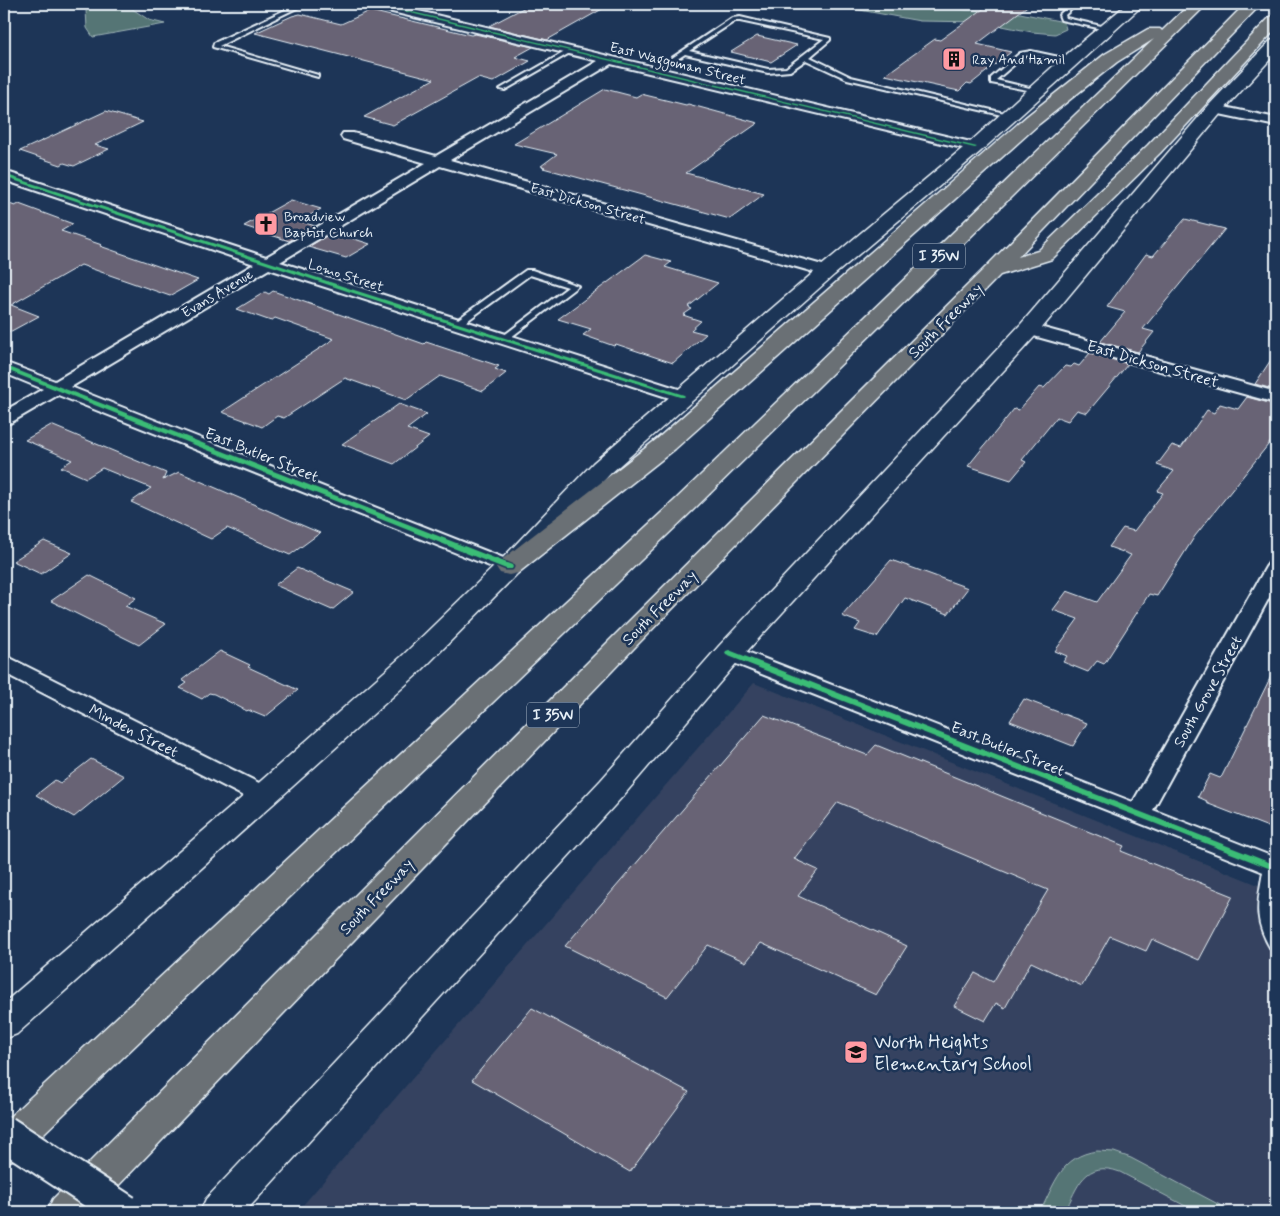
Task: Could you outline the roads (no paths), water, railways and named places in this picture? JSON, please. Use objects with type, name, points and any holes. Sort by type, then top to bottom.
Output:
[{"type":"highway","name":"South Freeway","points":[[67,1212],[625,641],[993,271],[1253,4]]},
{"type":"highway","points":[[509,567],[666,444],[1033,120],[1111,58],[1197,5]]},
{"type":"highway","name":"I 35W","points":[[4,1146],[675,513],[1197,5]]},
{"type":"highway","points":[[993,271],[1044,255],[1148,155],[1206,91],[1276,20]]},
{"type":"main road","points":[[4,1024],[411,664],[509,567],[602,468],[682,396],[975,147],[1070,60],[1136,4]]},
{"type":"main road","points":[[220,1212],[612,788],[729,653],[1029,329],[1215,109],[1276,44]]},
{"type":"street","name":"East Waggoman Street","points":[[375,4],[975,147]]},
{"type":"street","name":"Evans Avenue","points":[[4,419],[611,59]]},
{"type":"street","points":[[1215,109],[1276,122]]},
{"type":"street","name":"East Dickson Street","points":[[348,136],[828,271]]},
{"type":"street","name":"Lomo Street","points":[[4,174],[457,324],[682,396]]},
{"type":"street","name":"East Dickson Street","points":[[1029,329],[1276,398]]},
{"type":"street","name":"East Butler Street","points":[[4,367],[509,567]]},
{"type":"street","name":"South Grove Street","points":[[1138,814],[1276,567]]},
{"type":"street","name":"East Butler Street","points":[[729,653],[1273,867]]},
{"type":"street","name":"Minden Street","points":[[4,664],[264,796]]},
{"type":"street","points":[[4,1133],[125,1212]]},
{"type":"lane","points":[[302,4],[232,35],[216,44],[216,47],[316,76]]},
{"type":"lane","points":[[410,12],[427,4]]},
{"type":"lane","points":[[1074,4],[1062,15],[1063,19],[1107,28]]},
{"type":"lane","points":[[657,70],[734,19],[828,39],[788,70],[768,71],[685,52]]},
{"type":"lane","points":[[503,89],[572,50]]},
{"type":"lane","points":[[1036,91],[993,82],[992,79],[1022,54],[1031,53],[1070,60]]},
{"type":"lane","points":[[806,57],[849,78],[1010,115]]},
{"type":"lane","points":[[457,324],[528,272],[574,286],[503,339]]},
{"type":"lane","points":[[1273,867],[1262,911],[1266,935],[1276,948]]},
{"type":"place","name":"Ray And Hamil","points":[[954,59]]},
{"type":"place","name":"Broadview Baptist Church","points":[[266,224]]},
{"type":"place","name":"Worth Heights Elementary School","points":[[856,1052]]}]
